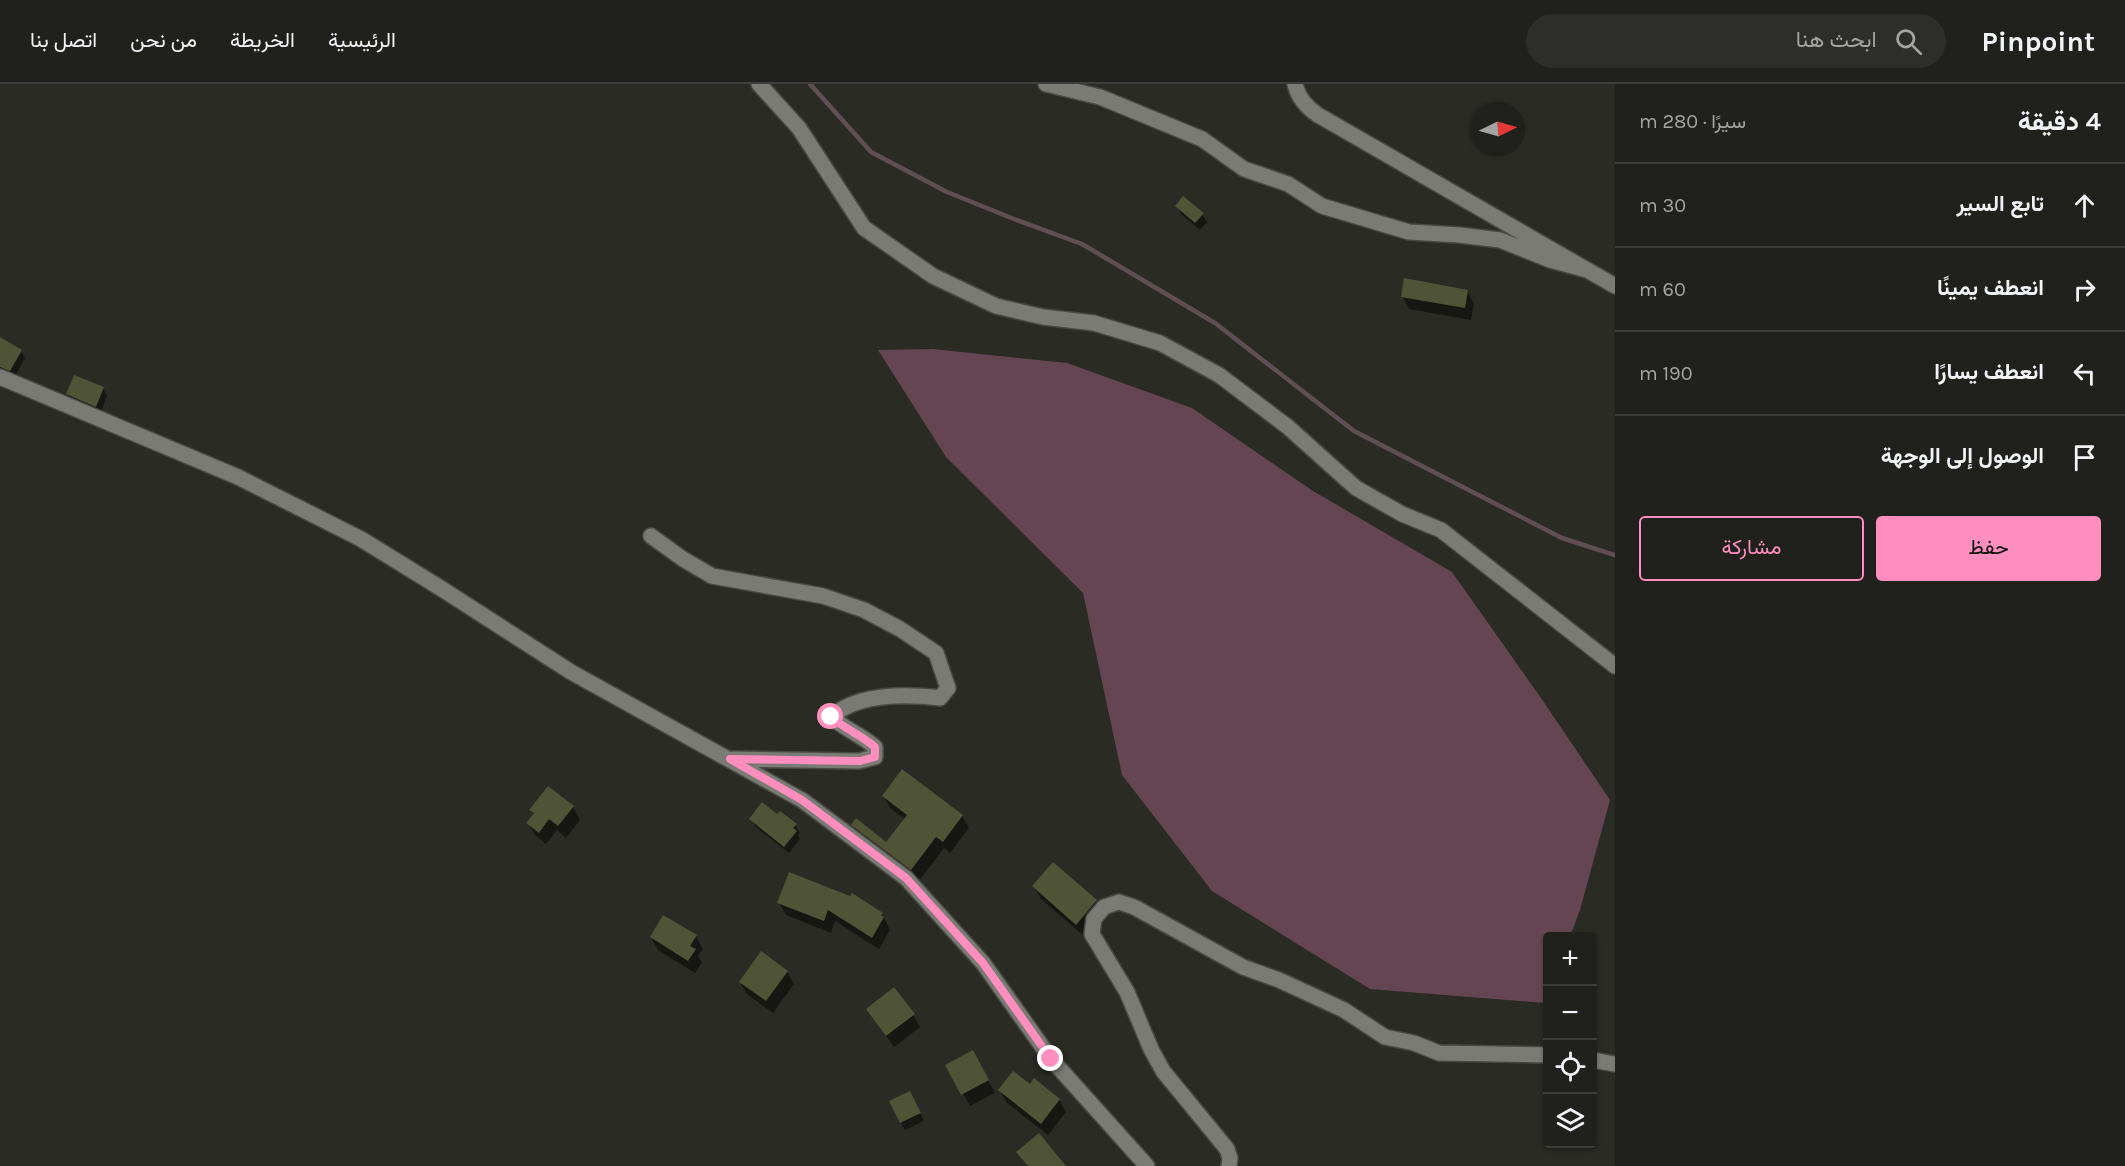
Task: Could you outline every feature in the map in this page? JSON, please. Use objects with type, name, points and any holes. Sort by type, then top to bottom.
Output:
[{"type":"street","points":[[759,84],[800,128],[864,228],[933,276],[996,306],[1043,317],[1094,323],[1160,343],[1219,375],[1288,427],[1356,488],[1402,514],[1441,530],[1615,666]]},
{"type":"street","points":[[1046,84],[1100,97],[1202,139],[1244,169],[1288,184],[1322,206],[1409,232],[1500,240],[1550,260],[1587,270]]},
{"type":"street","points":[[1295,84],[1301,100],[1308,109],[1615,285]]},
{"type":"street","points":[[0,376],[228,473],[361,539],[571,672],[802,800],[906,878],[983,963],[1051,1059],[1147,1166]]},
{"type":"street","points":[[651,536],[712,576],[823,596],[864,610],[900,629],[936,653],[948,688],[940,698],[925,696],[879,698],[859,702],[839,710],[831,717],[842,727],[862,735],[875,747],[875,757],[860,761],[730,759]]},
{"type":"street","points":[[1229,1166],[1230,1158],[1227,1149],[1163,1071],[1127,992],[1092,934],[1094,919],[1104,907],[1119,902],[1134,907],[1243,967],[1279,980],[1344,1010],[1385,1037],[1414,1043],[1439,1053],[1543,1055]]},
{"type":"street","points":[[1597,1061],[1615,1064]]},
{"type":"shaded area","points":[[933,349],[1067,363],[1192,408],[1313,491],[1452,572],[1610,800],[1580,910],[1572,932],[1543,932],[1543,1003],[1370,989],[1212,891],[1122,775],[1083,593],[946,457],[878,350]]},
{"type":"building","points":[[1183,196],[1204,213],[1195,223],[1175,206]]},
{"type":"building","points":[[1404,278],[1468,290],[1465,308],[1401,297]]},
{"type":"building","points":[[0,337],[22,350],[10,371],[0,367]]},
{"type":"building","points":[[74,375],[104,387],[96,407],[66,394]]},
{"type":"building","points":[[902,769],[963,815],[943,842],[936,837],[911,870],[851,825],[856,818],[886,842],[907,815],[882,796]]},
{"type":"building","points":[[548,786],[574,806],[558,826],[549,819],[539,833],[526,823],[534,813],[529,810]]},
{"type":"building","points":[[762,802],[777,814],[780,811],[797,824],[793,828],[797,831],[784,847],[749,819]]},
{"type":"building","points":[[1053,862],[1097,900],[1076,925],[1032,886]]},
{"type":"building","points":[[789,872],[850,896],[852,893],[883,913],[881,915],[884,917],[872,938],[828,910],[824,921],[777,903]]},
{"type":"building","points":[[663,915],[697,935],[690,946],[696,949],[688,961],[650,937]]},
{"type":"building","points":[[761,951],[788,971],[766,1001],[739,982]]},
{"type":"building","points":[[894,987],[915,1014],[886,1036],[866,1009]]},
{"type":"building","points":[[973,1050],[989,1080],[961,1095],[945,1065]]},
{"type":"building","points":[[1013,1071],[1030,1084],[1034,1078],[1060,1099],[1041,1124],[998,1090]]},
{"type":"building","points":[[910,1091],[921,1113],[900,1123],[889,1101]]},
{"type":"building","points":[[1039,1133],[1066,1166],[1028,1166],[1016,1152]]},
{"type":"waterway","points":[[810,84],[871,152],[947,192],[1082,244],[1215,323],[1354,431],[1562,538],[1615,555]]},
{"type":"route","points":[[831,717],[842,727],[862,735],[875,747],[875,757],[860,761],[813,762],[730,759],[802,800],[906,878],[983,963],[1051,1059]]}]
